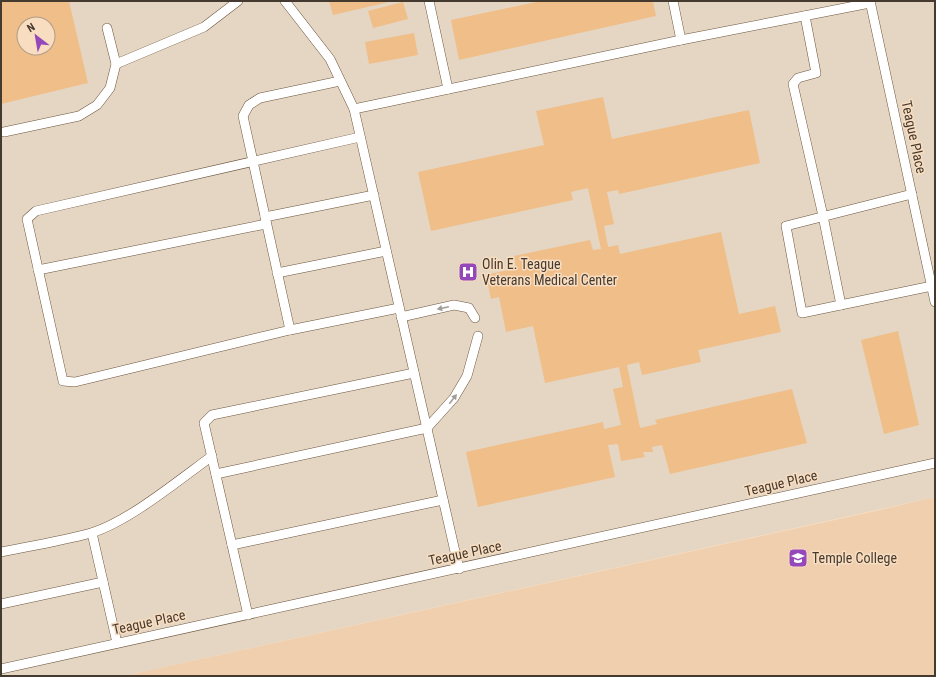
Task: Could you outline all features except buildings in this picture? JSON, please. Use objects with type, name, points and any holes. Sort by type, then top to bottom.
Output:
[{"type":"lane","points":[[116,64],[204,28],[238,1]]},
{"type":"lane","points":[[285,1],[330,59],[354,109],[459,569]]},
{"type":"lane","points":[[429,1],[448,89]]},
{"type":"lane","points":[[673,1],[681,40]]},
{"type":"lane","points":[[354,109],[870,2]]},
{"type":"lane","name":"Teague Place","points":[[870,2],[935,302]]},
{"type":"lane","points":[[805,16],[816,73],[798,78],[793,84],[823,216],[841,305]]},
{"type":"lane","points":[[4,132],[79,116],[97,105],[110,88],[116,64],[107,28]]},
{"type":"lane","points":[[290,330],[243,116],[249,105],[260,98],[340,81]]},
{"type":"lane","points":[[360,137],[36,211],[26,219],[63,381],[75,382],[290,330],[400,312],[454,305],[469,308],[475,318]]},
{"type":"lane","points":[[912,194],[786,226],[802,313],[932,286]]},
{"type":"lane","points":[[38,270],[266,221],[374,195]]},
{"type":"lane","points":[[277,273],[386,251]]},
{"type":"lane","points":[[216,474],[427,428],[454,398],[467,376],[478,336]]},
{"type":"lane","points":[[248,615],[204,423],[212,416],[414,373]]},
{"type":"lane","points":[[1,552],[92,533],[134,510],[212,456]]},
{"type":"lane","name":"Teague Place","points":[[1,669],[459,569],[935,462]]},
{"type":"lane","points":[[232,545],[443,500]]},
{"type":"lane","points":[[92,533],[117,643]]},
{"type":"lane","points":[[1,604],[103,582]]},
{"type":"shaded area","name":"Olin E. Teague Veterans Medical Center","points":[[1,1],[935,1],[935,497],[124,676],[1,676]]},
{"type":"shaded area","name":"Temple College","points":[[935,497],[935,676],[124,676],[876,511]]},
{"type":"place","name":"Olin E. Teague Veterans Medical Center","points":[[468,272]]},
{"type":"place","name":"Temple College","points":[[798,558]]}]
